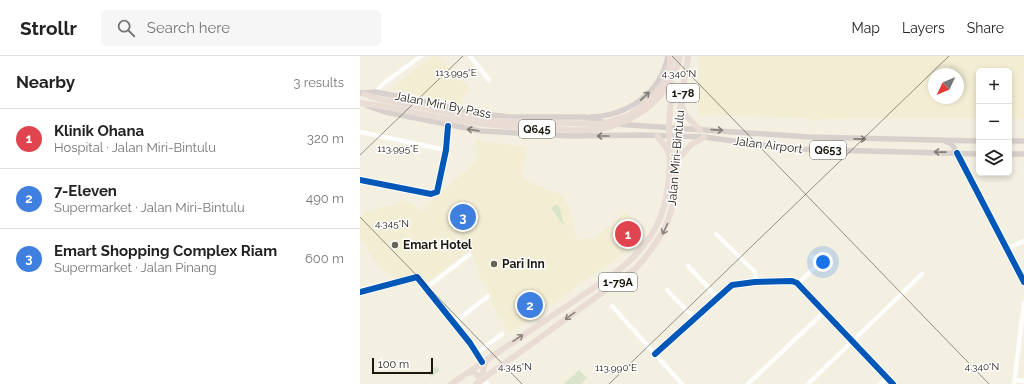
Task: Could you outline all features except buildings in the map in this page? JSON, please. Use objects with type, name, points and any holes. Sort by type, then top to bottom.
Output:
[{"type":"highway","name":"Jalan Miri-Bintulu","points":[[451,384],[614,274],[627,264],[645,246],[662,217],[669,182],[671,87],[669,56]]},
{"type":"highway","name":"Q645","points":[[362,94],[383,100],[495,121],[602,124],[630,115],[650,100],[663,84],[674,56]]},
{"type":"highway","name":"Q645","points":[[360,103],[492,126],[584,130],[605,128],[631,119],[651,106],[665,90],[674,74],[680,56]]},
{"type":"highway","name":"Jalan Miri-Bintulu","points":[[476,384],[485,382],[635,269],[653,250],[671,217],[675,198],[678,129],[688,56]]},
{"type":"highway","points":[[682,101],[685,115],[700,130]]},
{"type":"highway","points":[[656,136],[666,147],[670,158]]},
{"type":"highway","points":[[677,160],[691,144],[704,137]]},
{"type":"highway","points":[[484,361],[483,369],[485,382]]},
{"type":"highway","points":[[467,373],[473,372],[485,382]]},
{"type":"main road","points":[[584,118],[610,115],[620,112],[641,100],[652,89],[661,75],[669,56]]},
{"type":"main road","name":"Jalan Miri By Pass","points":[[362,94],[376,92],[432,103],[467,112],[510,117],[584,118],[624,126],[669,132]]},
{"type":"main road","name":"Jalan Miri By Pass","points":[[360,103],[385,112],[448,126],[481,131],[539,135],[656,136],[669,132]]},
{"type":"main road","name":"Q653","points":[[669,132],[678,129]]},
{"type":"main road","name":"Jalan Airport","points":[[678,129],[826,138],[976,141]]},
{"type":"main road","name":"Q653","points":[[669,132],[678,136]]},
{"type":"main road","name":"Jalan Airport","points":[[678,136],[704,137],[792,149],[976,154]]},
{"type":"main road","points":[[943,140],[952,144],[957,153]]},
{"type":"main road","points":[[1012,141],[1024,141]]},
{"type":"main road","points":[[1012,154],[1024,154]]},
{"type":"street","points":[[376,92],[384,83],[421,56]]},
{"type":"street","points":[[470,56],[489,80]]},
{"type":"street","points":[[360,180],[433,194],[438,191],[446,150],[448,126]]},
{"type":"street","points":[[360,132],[446,150]]},
{"type":"street","points":[[957,153],[1024,282]]},
{"type":"street","points":[[716,234],[755,272],[756,282]]},
{"type":"street","points":[[1007,249],[1024,241]]},
{"type":"street","points":[[426,288],[469,254]]},
{"type":"street","points":[[798,284],[816,267],[816,262],[812,257]]},
{"type":"street","points":[[688,266],[717,297]]},
{"type":"street","points":[[808,384],[922,274]]},
{"type":"street","points":[[360,292],[417,277],[484,361]]},
{"type":"street","points":[[655,354],[732,285],[756,282],[792,281],[798,284],[852,343],[893,384]]},
{"type":"street","points":[[667,290],[694,318]]},
{"type":"street","points":[[454,323],[488,296]]},
{"type":"street","points":[[1024,302],[1014,382],[1024,381]]},
{"type":"street","points":[[612,306],[682,384]]},
{"type":"street","points":[[748,384],[824,312]]},
{"type":"street","points":[[477,352],[502,334]]},
{"type":"street","points":[[880,384],[887,378]]},
{"type":"street","points":[[674,384],[678,380]]},
{"type":"shaded area","points":[[433,56],[439,56],[469,89],[460,104],[391,89]]},
{"type":"shaded area","points":[[699,56],[1024,56],[1024,119],[1012,119],[1012,68],[976,68],[976,118],[825,119],[813,121],[809,118],[698,115]]},
{"type":"shaded area","points":[[475,140],[527,147],[522,179],[562,195],[568,206],[577,240],[595,237],[609,227],[620,215],[627,213],[645,229],[628,250],[510,334],[498,315],[478,271],[471,249],[427,283],[403,283],[379,267],[360,239],[360,218],[363,214],[405,200],[423,211],[426,206],[476,162]]},
{"type":"green space","points":[[557,204],[560,209],[564,226],[551,208]]},
{"type":"green space","points":[[437,366],[440,371],[431,377],[428,372]]},
{"type":"green space","points":[[579,370],[587,378],[581,384],[564,384]]},
{"type":"cycle path","points":[[360,180],[431,194],[437,192],[446,150],[448,126]]},
{"type":"cycle path","points":[[957,153],[1024,282]]},
{"type":"cycle path","points":[[360,292],[417,277],[470,343],[482,362]]},
{"type":"cycle path","points":[[655,354],[732,285],[755,282],[792,281],[797,283],[893,384]]},
{"type":"place","name":"Emart Shopping Complex Riam","points":[[463,217]]},
{"type":"place","name":"Klinik Ohana","points":[[628,234]]},
{"type":"place","name":"Emart Hotel","points":[[395,245]]},
{"type":"place","name":"Pari Inn","points":[[494,264]]},
{"type":"place","name":"7-Eleven","points":[[530,305]]}]
